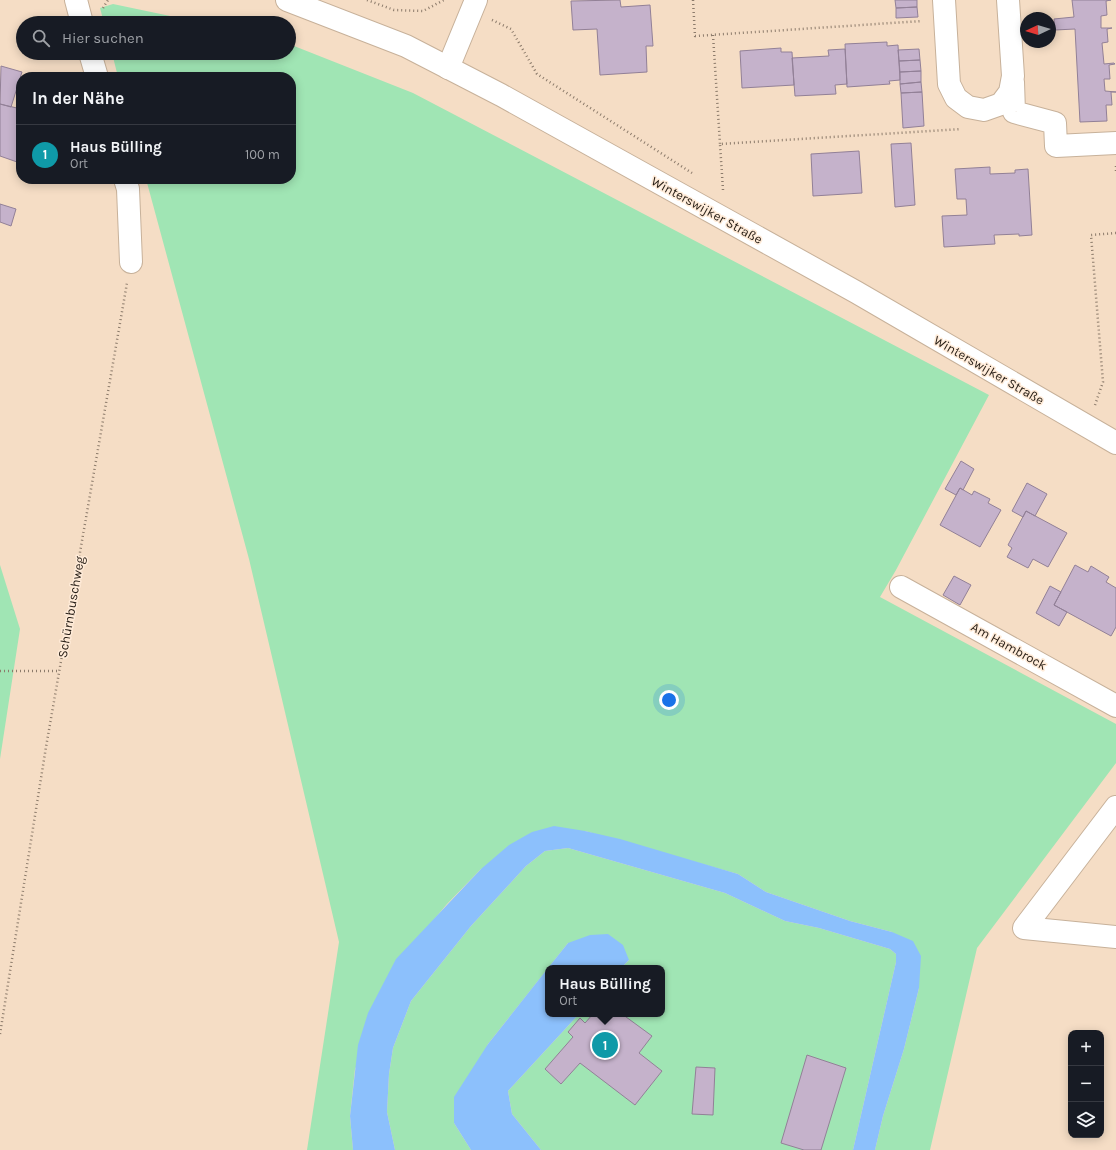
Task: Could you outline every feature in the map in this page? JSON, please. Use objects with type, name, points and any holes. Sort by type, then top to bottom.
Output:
[{"type":"street","points":[[76,0],[80,16]]},
{"type":"street","name":"Winterswijker Straße","points":[[287,0],[406,46],[448,68],[856,292],[1116,443]]},
{"type":"street","points":[[1008,0],[1014,112],[1055,124],[1056,146],[1116,143]]},
{"type":"street","points":[[448,68],[474,5]]},
{"type":"street","points":[[945,10],[949,84],[956,98],[968,107],[984,110],[1002,104],[1010,92],[1013,76]]},
{"type":"street","points":[[92,60],[96,72]]},
{"type":"street","points":[[126,184],[128,189],[131,262]]},
{"type":"street","name":"Am Hambrock","points":[[901,587],[1116,706]]},
{"type":"street","points":[[1116,807],[1024,928],[1116,937]]},
{"type":"path","points":[[367,0],[394,10],[423,11],[444,0]]},
{"type":"path","points":[[693,0],[695,36],[945,10]]},
{"type":"path","points":[[474,5],[511,29],[537,74],[694,173]]},
{"type":"path","points":[[713,35],[723,190]]},
{"type":"path","points":[[720,144],[964,129]]},
{"type":"path","points":[[717,187],[730,194]]},
{"type":"path","points":[[1088,403],[1094,407],[1103,382],[1091,235],[1116,233]]},
{"type":"path","name":"Schürnbuschweg","points":[[0,1034],[60,671],[131,262]]},
{"type":"path","points":[[0,671],[60,671]]},
{"type":"green space","points":[[113,4],[170,16],[102,16],[100,8]]},
{"type":"green space","points":[[296,47],[413,93],[989,395],[896,570],[880,597],[1116,724],[1116,763],[977,948],[930,1150],[875,1150],[883,1116],[904,1049],[919,988],[892,932],[850,921],[766,892],[738,874],[585,831],[481,869],[447,904],[420,936],[355,1069],[350,1116],[353,1150],[307,1150],[339,942],[249,559],[147,184],[296,184],[296,72],[117,72],[114,60],[296,60]]},
{"type":"green space","points":[[0,565],[20,629],[0,759]]},
{"type":"green space","points":[[568,848],[725,893],[785,921],[819,928],[890,949],[896,954],[896,962],[853,1150],[541,1150],[512,1114],[508,1091],[576,1017],[665,1017],[665,965],[624,965],[629,960],[568,943],[551,965],[545,965],[545,972],[488,1044],[454,1123],[471,1150],[395,1150],[387,1112],[389,1074],[393,1048],[411,1001],[471,926],[526,866],[545,851]]},
{"type":"water","points":[[554,826],[620,839],[738,874],[766,892],[850,921],[892,932],[913,941],[921,956],[919,988],[904,1049],[883,1116],[875,1150],[853,1150],[896,962],[896,954],[890,949],[819,928],[785,921],[725,893],[568,848],[545,851],[526,866],[471,926],[411,1001],[393,1048],[389,1074],[387,1112],[395,1150],[353,1150],[350,1116],[358,1045],[368,1013],[396,959],[481,869],[509,845],[532,832]]},
{"type":"water","points":[[608,934],[623,945],[629,960],[624,965],[550,965],[568,943],[590,935]]},
{"type":"water","points":[[545,972],[545,1017],[576,1017],[508,1091],[512,1114],[541,1150],[471,1150],[454,1123],[454,1097],[488,1044]]},
{"type":"building","points":[[620,0],[621,7],[650,5],[653,46],[646,46],[647,72],[600,75],[597,29],[573,30],[571,1]]},
{"type":"building","points":[[895,0],[917,0],[917,7],[896,8]]},
{"type":"building","points":[[1072,0],[1111,0],[1106,1],[1107,15],[1101,16],[1101,28],[1112,28],[1107,29],[1108,42],[1102,43],[1104,64],[1115,64],[1109,65],[1110,79],[1104,79],[1105,91],[1116,92],[1111,92],[1112,105],[1106,105],[1107,121],[1080,122],[1075,29],[1056,30],[1056,19],[1074,17]]},
{"type":"building","points":[[917,7],[918,17],[896,18],[896,8]]},
{"type":"building","points":[[887,42],[887,46],[898,45],[900,80],[889,81],[890,84],[847,87],[845,44]]},
{"type":"building","points":[[781,48],[781,52],[792,52],[794,85],[742,88],[740,51]]},
{"type":"building","points":[[845,49],[847,84],[835,85],[836,94],[795,96],[792,58],[829,56],[828,50]]},
{"type":"building","points":[[919,49],[920,60],[899,61],[898,50]]},
{"type":"building","points":[[920,60],[921,71],[900,72],[899,61]]},
{"type":"building","points":[[1,66],[22,72],[16,72],[16,91],[11,107],[0,104]]},
{"type":"building","points":[[921,71],[921,82],[900,84],[900,72]]},
{"type":"building","points":[[921,82],[922,92],[901,93],[900,84]]},
{"type":"building","points":[[922,92],[924,126],[903,128],[901,93]]},
{"type":"building","points":[[0,104],[16,108],[16,162],[0,156]]},
{"type":"building","points":[[911,143],[915,205],[895,207],[891,144]]},
{"type":"building","points":[[859,151],[862,193],[813,196],[811,154]]},
{"type":"building","points":[[990,167],[990,174],[1015,173],[1015,170],[1028,169],[1032,235],[994,235],[995,244],[944,247],[942,216],[967,215],[966,199],[957,199],[955,169]]},
{"type":"building","points":[[0,204],[16,209],[11,226],[0,222]]},
{"type":"building","points":[[961,461],[974,469],[963,490],[960,488],[956,495],[945,489]]},
{"type":"building","points":[[1027,483],[1047,494],[1035,516],[1026,511],[1023,517],[1012,511]]},
{"type":"building","points":[[960,488],[972,495],[974,491],[990,499],[988,503],[1001,510],[980,547],[940,525]]},
{"type":"building","points":[[1026,511],[1067,533],[1048,567],[1033,559],[1028,568],[1007,557],[1012,548],[1008,545]]},
{"type":"building","points":[[1075,565],[1088,572],[1091,566],[1109,577],[1106,582],[1116,588],[1116,627],[1111,636],[1054,605]]},
{"type":"building","points":[[954,576],[971,585],[960,605],[943,595]]},
{"type":"building","points":[[1050,586],[1061,592],[1054,605],[1067,612],[1059,626],[1036,613]]},
{"type":"building","points":[[590,1017],[626,1017],[652,1036],[639,1053],[662,1071],[635,1105],[580,1063],[561,1084],[545,1069],[573,1037],[568,1032],[580,1018],[585,1023]]},
{"type":"building","points":[[807,1055],[846,1068],[821,1150],[804,1150],[781,1143]]},
{"type":"building","points":[[696,1067],[715,1068],[713,1115],[692,1114]]},
{"type":"place","name":"Haus Bülling","points":[[605,1045]]}]
